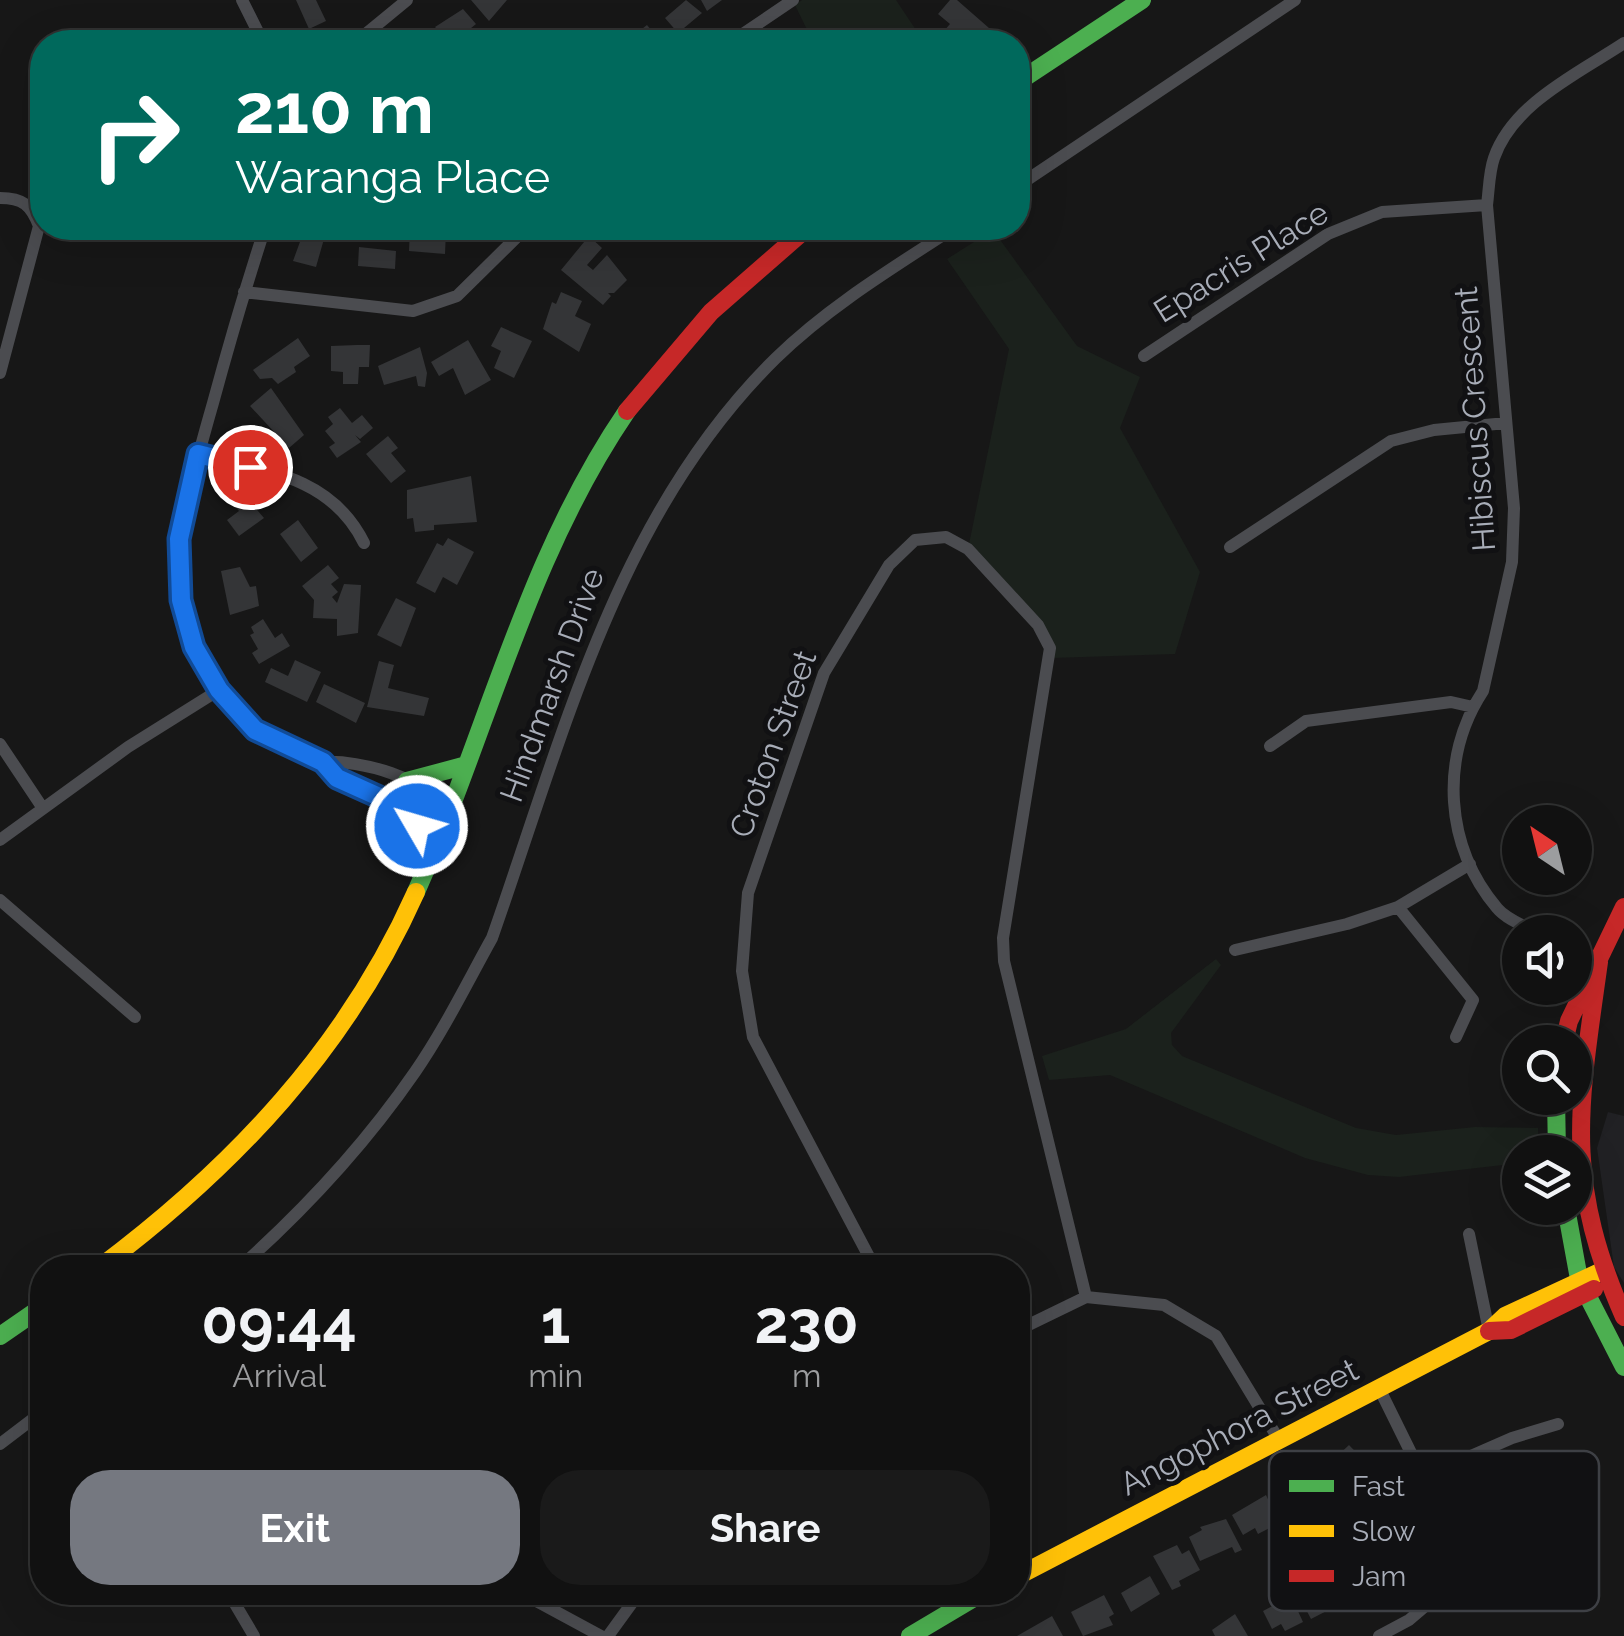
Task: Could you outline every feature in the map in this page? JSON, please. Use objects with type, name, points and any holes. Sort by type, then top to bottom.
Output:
[{"type":"main road","points":[[1030,74],[1142,0]]},
{"type":"main road","name":"Hindmarsh Drive","points":[[115,1255],[212,1174],[266,1119],[315,1060],[378,967],[395,939],[428,859],[550,545],[620,420],[664,361],[713,308],[793,240]]},
{"type":"main road","points":[[407,781],[464,766]]},
{"type":"main road","points":[[397,805],[417,826],[428,859]]},
{"type":"main road","points":[[1568,1025],[1624,907]]},
{"type":"main road","points":[[1599,962],[1578,1131],[1585,1192],[1605,1277],[1624,1316]]},
{"type":"main road","points":[[1569,1225],[1582,1286],[1624,1367]]},
{"type":"main road","name":"Angophora Street","points":[[1030,1570],[1489,1330],[1505,1316],[1605,1277]]},
{"type":"main road","points":[[0,1336],[30,1315]]},
{"type":"main road","points":[[910,1636],[962,1605]]},
{"type":"street","points":[[242,0],[257,30]]},
{"type":"street","points":[[371,30],[407,0]]},
{"type":"street","points":[[748,30],[793,0]]},
{"type":"street","points":[[1030,178],[1295,0]]},
{"type":"street","name":"Hibiscus Crescent","points":[[1506,915],[1499,911],[1455,834],[1452,805],[1472,707],[1483,691],[1512,562],[1514,508],[1487,205],[1494,158],[1512,126],[1550,92],[1624,44]]},
{"type":"street","points":[[0,198],[18,198],[30,207]]},
{"type":"street","name":"Epacris Place","points":[[1144,356],[1328,234],[1382,212],[1487,205]]},
{"type":"street","points":[[0,373],[35,240]]},
{"type":"street","points":[[261,240],[198,454],[179,539],[181,600],[194,647],[219,690],[255,730],[323,762],[337,778],[397,805],[446,813]]},
{"type":"street","points":[[244,292],[413,311],[456,296],[514,240]]},
{"type":"street","name":"Hindmarsh Drive","points":[[253,1255],[310,1200],[414,1073],[492,938],[611,603],[653,516],[687,462],[777,357],[834,309],[936,240]]},
{"type":"street","points":[[1230,547],[1391,441],[1434,430],[1506,423]]},
{"type":"street","points":[[198,454],[302,480],[325,493],[353,521],[364,543]]},
{"type":"street","name":"Croton Street","points":[[868,1255],[752,1037],[742,971],[748,893],[824,673],[889,566],[916,540],[946,537],[968,549],[1038,626],[1050,648],[1003,938],[1004,961],[1086,1298]]},
{"type":"street","points":[[0,840],[42,807],[219,690]]},
{"type":"street","points":[[1270,746],[1306,721],[1451,702],[1472,707]]},
{"type":"street","points":[[0,744],[42,807]]},
{"type":"street","points":[[323,762],[345,760],[407,781],[438,797],[446,813]]},
{"type":"street","points":[[1235,950],[1347,924],[1398,907],[1470,864]]},
{"type":"street","points":[[0,900],[134,1017]]},
{"type":"street","points":[[1398,907],[1473,1000],[1456,1037]]},
{"type":"street","points":[[1592,959],[1599,962]]},
{"type":"street","points":[[1469,1234],[1489,1330]]},
{"type":"street","points":[[1030,1324],[1086,1298],[1164,1305],[1216,1336],[1279,1440]]},
{"type":"street","points":[[1379,1388],[1410,1451]]},
{"type":"street","points":[[0,1444],[30,1421]]},
{"type":"street","points":[[1482,1451],[1558,1424]]},
{"type":"street","points":[[236,1605],[254,1636]]},
{"type":"street","points":[[545,1605],[604,1636],[629,1605]]},
{"type":"street","points":[[1379,1636],[1420,1611]]},
{"type":"shaded area","points":[[802,0],[896,0],[916,30],[807,30],[795,5]]},
{"type":"shaded area","points":[[977,240],[1000,240],[1077,346],[1140,377],[1120,428],[1200,572],[1175,654],[1052,658],[1050,648],[968,549],[1009,349],[947,259]]},
{"type":"shaded area","points":[[1216,959],[1221,965],[1171,1033],[1172,1045],[1182,1056],[1356,1128],[1396,1135],[1475,1127],[1538,1128],[1538,1135],[1502,1135],[1502,1165],[1399,1177],[1368,1175],[1305,1158],[1110,1075],[1049,1080],[1042,1056],[1126,1029]]},
{"type":"shaded area","points":[[1608,1112],[1624,1116],[1624,1283],[1614,1267],[1597,1148]]},
{"type":"building","points":[[296,0],[316,0],[326,21],[309,29]]},
{"type":"building","points":[[471,0],[507,0],[489,21]]},
{"type":"building","points":[[686,0],[702,13],[682,30],[675,30],[665,18]]},
{"type":"building","points":[[701,0],[722,0],[707,11]]},
{"type":"building","points":[[950,0],[957,0],[989,28],[945,30],[950,24],[938,14]]},
{"type":"building","points":[[463,9],[476,24],[469,30],[435,27]]},
{"type":"building","points":[[301,240],[324,240],[316,267],[293,261]]},
{"type":"building","points":[[409,240],[446,240],[445,254],[409,251]]},
{"type":"building","points":[[586,240],[593,240],[602,248],[587,265],[593,270],[607,255],[627,280],[614,293],[608,293],[611,296],[603,305],[561,270]]},
{"type":"building","points":[[359,247],[396,251],[395,269],[358,266]]},
{"type":"building","points":[[561,292],[582,301],[575,316],[591,324],[579,352],[543,329],[552,302],[556,304]]},
{"type":"building","points":[[501,327],[532,341],[514,378],[494,368],[501,351],[491,346]]},
{"type":"building","points":[[298,338],[310,356],[294,367],[296,372],[278,384],[272,378],[260,379],[253,370]]},
{"type":"building","points":[[468,340],[491,380],[465,395],[453,368],[439,376],[431,362]]},
{"type":"building","points":[[370,345],[369,367],[359,367],[358,384],[343,384],[343,372],[331,371],[331,346]]},
{"type":"building","points":[[420,347],[427,373],[425,387],[418,386],[416,376],[384,385],[378,366]]},
{"type":"building","points":[[271,388],[304,435],[289,448],[250,406]]},
{"type":"building","points":[[340,408],[352,423],[362,415],[373,428],[360,439],[355,435],[361,442],[337,458],[329,447],[335,443],[325,431],[333,424],[328,417]]},
{"type":"building","points":[[388,436],[398,448],[391,453],[406,471],[391,483],[366,454]]},
{"type":"building","points":[[471,476],[477,522],[434,525],[434,530],[415,532],[413,518],[407,519],[407,490]]},
{"type":"building","points":[[245,496],[264,518],[239,536],[227,520],[239,511],[234,505]]},
{"type":"building","points":[[298,520],[318,548],[301,562],[280,534]]},
{"type":"building","points":[[448,538],[474,552],[457,585],[443,577],[435,593],[416,583],[437,543],[443,546]]},
{"type":"building","points":[[328,565],[339,578],[331,584],[338,592],[332,597],[337,603],[344,584],[361,585],[358,633],[337,636],[337,619],[313,618],[314,600],[302,586]]},
{"type":"building","points":[[240,567],[250,587],[256,586],[259,606],[230,615],[221,571]]},
{"type":"building","points":[[396,598],[416,608],[401,647],[377,635]]},
{"type":"building","points":[[263,619],[275,638],[282,633],[290,646],[259,664],[252,653],[258,649],[250,635],[254,633],[251,627]]},
{"type":"building","points":[[295,660],[321,672],[307,702],[265,682],[271,668],[288,676]]},
{"type":"building","points":[[379,661],[394,665],[388,688],[429,698],[424,716],[367,707]]},
{"type":"building","points":[[324,684],[365,703],[356,723],[316,702]]},
{"type":"building","points":[[1266,1495],[1269,1528],[1258,1534],[1255,1528],[1243,1535],[1232,1515]]},
{"type":"building","points":[[1226,1519],[1242,1550],[1235,1553],[1232,1547],[1200,1561],[1189,1537],[1202,1530],[1200,1527]]},
{"type":"building","points":[[1177,1545],[1182,1554],[1189,1550],[1200,1570],[1179,1581],[1181,1586],[1172,1590],[1153,1556]]},
{"type":"building","points":[[1150,1576],[1160,1594],[1131,1612],[1121,1593]]},
{"type":"building","points":[[1104,1595],[1114,1614],[1109,1617],[1113,1625],[1083,1636],[1071,1612]]},
{"type":"building","points":[[1269,1608],[1269,1611],[1298,1611],[1303,1622],[1285,1631],[1281,1624],[1272,1629],[1263,1611]]},
{"type":"building","points":[[1307,1611],[1326,1611],[1311,1619]]},
{"type":"building","points":[[1235,1614],[1248,1636],[1215,1636],[1212,1630]]},
{"type":"building","points":[[1052,1616],[1063,1636],[1017,1636]]},
{"type":"traffic: fast","points":[[1030,74],[1142,0]]},
{"type":"traffic: fast","points":[[416,892],[535,586],[592,468],[627,411]]},
{"type":"traffic: fast","points":[[407,781],[463,766]]},
{"type":"traffic: fast","points":[[397,805],[417,826],[428,859]]},
{"type":"traffic: fast","points":[[1556,1115],[1557,1135]]},
{"type":"traffic: fast","points":[[1569,1225],[1579,1279],[1624,1367]]},
{"type":"traffic: fast","points":[[0,1336],[30,1315]]},
{"type":"traffic: fast","points":[[910,1636],[962,1605]]},
{"type":"traffic: slow","points":[[116,1255],[196,1188],[282,1100],[356,1002],[416,892]]},
{"type":"traffic: slow","points":[[1030,1570],[1489,1331],[1505,1316],[1602,1271]]},
{"type":"traffic: jam","points":[[627,411],[711,312],[793,240]]},
{"type":"traffic: jam","points":[[1568,1025],[1624,907]]},
{"type":"traffic: jam","points":[[1599,962],[1586,1059],[1581,1141],[1592,1223],[1624,1317]]},
{"type":"traffic: jam","points":[[1489,1331],[1511,1330],[1594,1289]]},
{"type":"route","points":[[250,467],[198,454],[179,539],[181,600],[194,647],[219,690],[255,730],[323,762],[337,778],[397,805],[417,826]]}]
